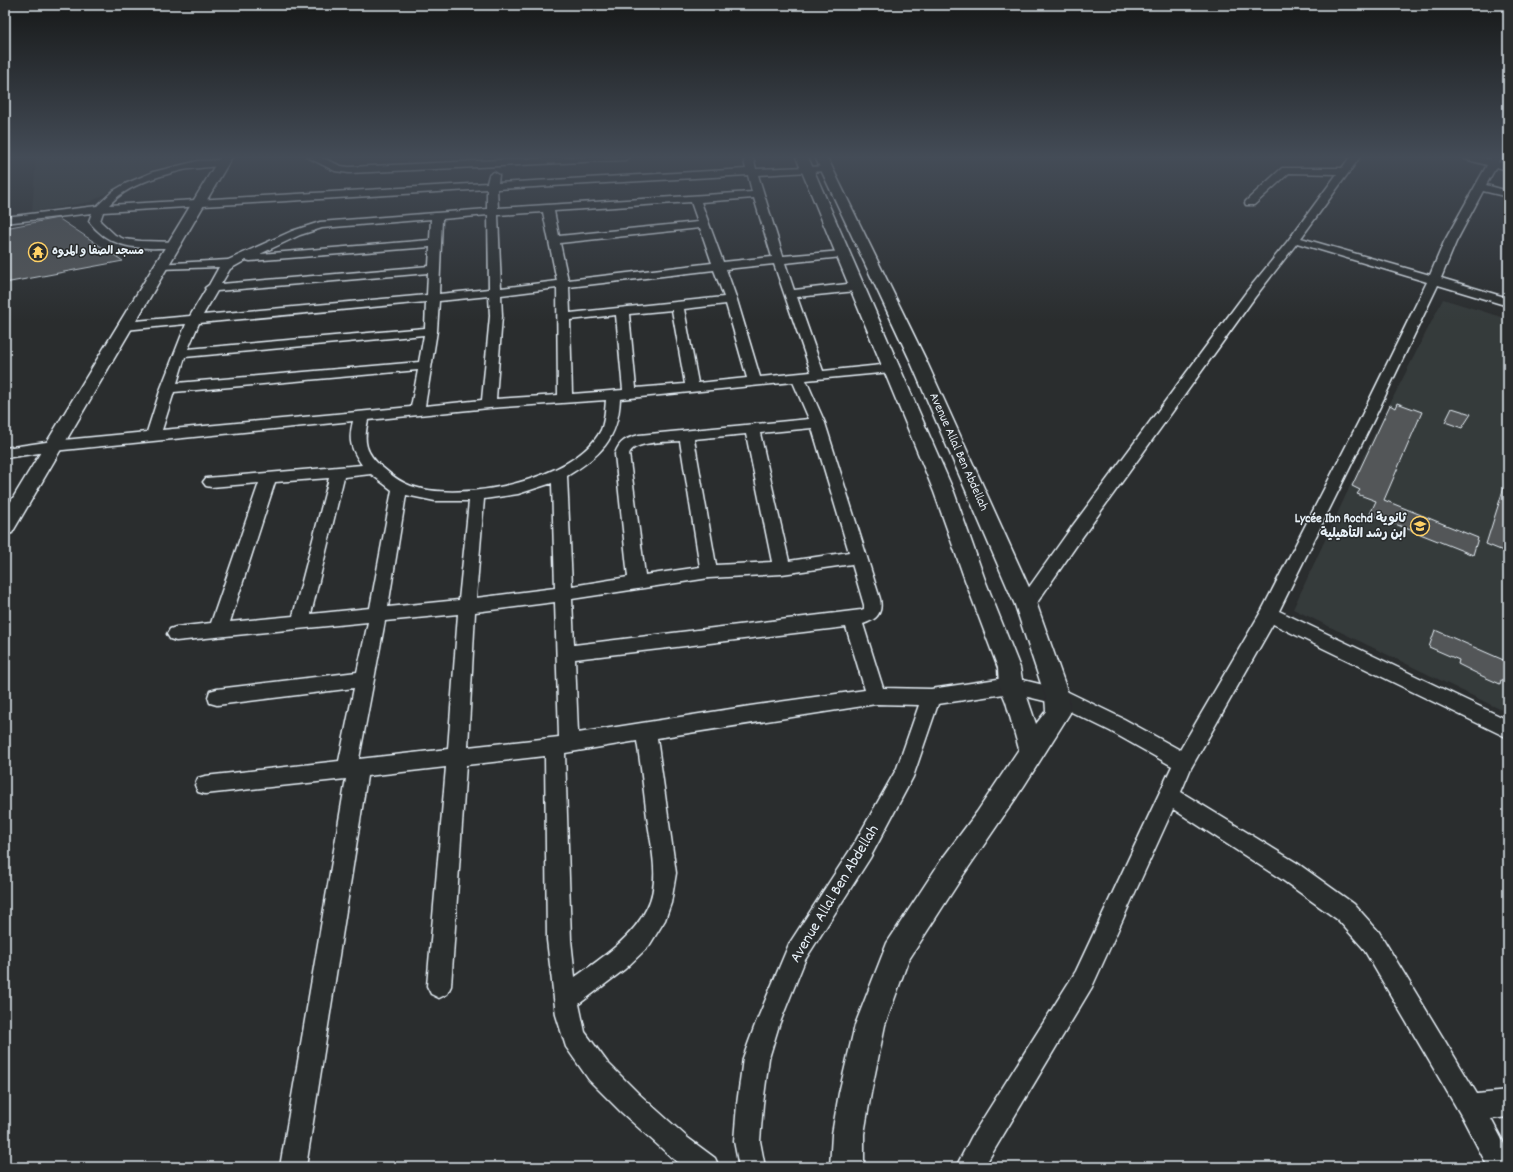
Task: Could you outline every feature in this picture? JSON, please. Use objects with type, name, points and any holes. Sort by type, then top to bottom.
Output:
[{"type":"street","points":[[5,220],[76,212]]},
{"type":"street","points":[[98,212],[94,221],[102,232],[116,241],[138,245],[174,244]]},
{"type":"street","points":[[5,528],[193,212]]},
{"type":"street","points":[[489,404],[494,346],[496,292],[493,212]]},
{"type":"street","points":[[152,436],[180,354],[194,320],[220,272],[234,261],[296,233],[320,225],[497,212]]},
{"type":"street","points":[[549,212],[563,284],[565,317],[565,399]]},
{"type":"street","points":[[700,212],[731,300],[754,380]]},
{"type":"street","points":[[762,212],[818,374]]},
{"type":"street","points":[[824,212],[944,492],[975,580],[1009,668],[1011,685],[1018,702],[1032,750]]},
{"type":"street","name":"Avenue Allal Ben Abdellah","points":[[847,212],[916,358],[1026,604],[1057,696],[1058,713],[1032,750],[1011,784],[952,868],[897,953],[868,1032],[848,1134],[847,1167]]},
{"type":"street","points":[[1026,604],[1251,294],[1314,212]]},
{"type":"street","points":[[969,1167],[981,1145],[1084,979],[1184,762],[1269,614],[1365,424],[1434,280],[1450,242],[1467,212]]},
{"type":"street","points":[[417,412],[431,331],[433,269],[437,216]]},
{"type":"street","points":[[555,240],[705,224]]},
{"type":"street","points":[[1294,239],[1508,302]]},
{"type":"street","points":[[160,266],[435,243]]},
{"type":"street","points":[[125,326],[496,292],[719,266],[842,254]]},
{"type":"street","points":[[211,288],[433,269]]},
{"type":"street","points":[[790,294],[856,287]]},
{"type":"street","points":[[565,317],[731,300]]},
{"type":"street","points":[[677,306],[692,386]]},
{"type":"street","points":[[622,311],[630,393]]},
{"type":"street","points":[[180,354],[431,331]]},
{"type":"street","points":[[168,388],[426,365]]},
{"type":"street","points":[[5,453],[54,446],[152,436],[489,404],[613,395],[692,386],[891,368]]},
{"type":"street","points":[[565,653],[868,616],[873,605],[818,423],[797,376]]},
{"type":"street","points":[[361,417],[357,439],[363,455],[375,469],[400,487],[429,495],[478,496],[530,486],[559,474],[585,457],[597,446],[612,419],[613,395]]},
{"type":"street","points":[[637,582],[622,454],[623,449],[627,444],[639,440],[818,423]]},
{"type":"street","points":[[752,429],[782,568]]},
{"type":"street","points":[[686,435],[709,572]]},
{"type":"street","points":[[211,482],[375,469]]},
{"type":"street","points":[[300,622],[338,472]]},
{"type":"street","points":[[559,474],[565,653],[557,914],[568,1015],[575,1038],[598,1071],[635,1108],[706,1167]]},
{"type":"street","points":[[218,630],[269,478]]},
{"type":"street","points":[[293,1167],[353,770],[365,679],[400,487]]},
{"type":"street","points":[[439,986],[467,606],[478,496]]},
{"type":"street","points":[[176,634],[467,606],[563,594],[709,572],[782,568],[858,557]]},
{"type":"street","points":[[1269,614],[1508,729]]},
{"type":"street","points":[[853,618],[876,696]]},
{"type":"street","points":[[217,697],[365,679]]},
{"type":"street","points":[[205,785],[353,770],[562,745],[750,714],[876,696],[931,697],[1011,685],[1057,696],[1116,725],[1184,762]]},
{"type":"street","name":"Avenue Allal Ben Abdellah","points":[[752,1167],[747,1142],[750,1104],[756,1058],[767,1025],[797,952],[862,851],[906,771],[931,697]]},
{"type":"street","points":[[566,999],[631,948],[649,927],[657,912],[663,893],[665,873],[646,732]]},
{"type":"street","points":[[1168,795],[1289,871],[1346,912],[1371,940],[1471,1108],[1496,1166]]},
{"type":"street","points":[[1471,1108],[1508,1104]]},
{"type":"shaded area","name":"Lycée Ibn Rochd ثانوية ابن رشد التأهيلية","points":[[1443,299],[1508,319],[1508,713],[1293,609],[1370,443]]},
{"type":"building","points":[[58,218],[123,261],[5,283],[5,228]]},
{"type":"building","points":[[1397,403],[1422,412],[1384,500],[1478,538],[1473,555],[1370,514],[1376,501],[1357,494],[1360,490],[1352,486],[1390,405],[1395,408]]},
{"type":"building","points":[[1452,408],[1471,414],[1462,428],[1445,422]]},
{"type":"building","points":[[1504,487],[1508,488],[1508,553],[1486,544]]},
{"type":"building","points":[[1435,630],[1508,662],[1508,683],[1501,680],[1500,684],[1482,676],[1458,664],[1459,660],[1429,647]]},
{"type":"place","name":"مسجد الصفا و المروه","points":[[38,252]]},
{"type":"place","name":"Lycée Ibn Rochd ثانوية ابن رشد التأهيلية","points":[[1420,526]]}]
